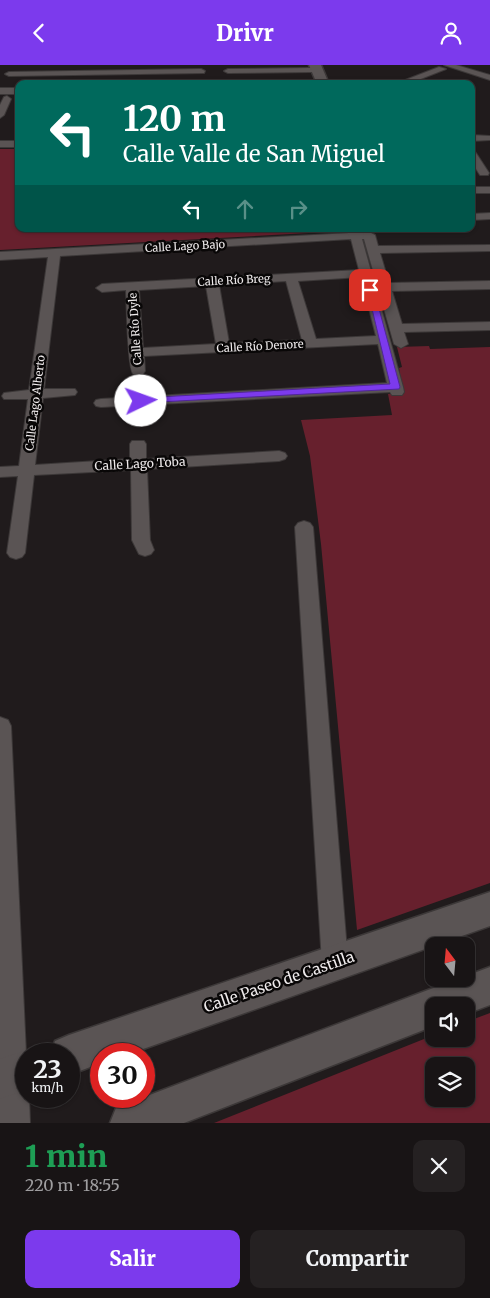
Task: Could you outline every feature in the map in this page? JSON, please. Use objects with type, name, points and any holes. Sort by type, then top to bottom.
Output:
[{"type":"street","points":[[462,65],[490,73]]},
{"type":"street","points":[[409,80],[443,66],[490,78]]},
{"type":"street","points":[[228,71],[311,67]]},
{"type":"street","points":[[311,67],[313,80]]},
{"type":"street","points":[[311,67],[320,80]]},
{"type":"street","points":[[9,74],[124,69],[201,71]]},
{"type":"street","points":[[0,91],[15,91]]},
{"type":"street","points":[[0,115],[7,99]]},
{"type":"street","points":[[475,138],[488,137]]},
{"type":"street","points":[[0,144],[15,144]]},
{"type":"street","points":[[475,159],[484,173]]},
{"type":"street","points":[[475,190],[490,190]]},
{"type":"street","points":[[475,217],[490,216]]},
{"type":"street","points":[[101,403],[396,389],[366,273],[364,235]]},
{"type":"street","points":[[364,235],[384,287],[401,344]]},
{"type":"street","name":"Calle Lago Bajo","points":[[0,257],[364,235],[490,247]]},
{"type":"street","name":"Calle Lago Alberto","points":[[16,553],[54,253]]},
{"type":"street","name":"Calle Río Breg","points":[[102,288],[366,273]]},
{"type":"street","points":[[291,277],[310,343]]},
{"type":"street","points":[[212,282],[223,347]]},
{"type":"street","points":[[384,287],[490,285]]},
{"type":"street","name":"Calle Río Dyle","points":[[132,286],[139,377]]},
{"type":"street","points":[[396,328],[490,326]]},
{"type":"street","name":"Calle Río Denore","points":[[136,352],[383,340]]},
{"type":"street","points":[[139,377],[141,401]]},
{"type":"street","points":[[9,396],[70,392]]},
{"type":"street","points":[[138,444],[141,540],[145,550]]},
{"type":"street","name":"Calle Lago Toba","points":[[0,472],[279,456]]},
{"type":"street","points":[[304,527],[335,963]]},
{"type":"street","points":[[0,726],[15,1123]]},
{"type":"street","name":"Calle Paseo de Castilla","points":[[80,1051],[490,909]]},
{"type":"street","points":[[461,997],[490,986]]},
{"type":"street","points":[[131,1123],[425,1011]]},
{"type":"shaded area","points":[[0,149],[15,149],[15,232],[327,232],[0,250]]},
{"type":"shaded area","points":[[429,346],[430,349],[490,347],[490,883],[357,930],[321,544],[310,456],[301,420],[392,415],[388,394],[403,393],[399,368],[402,367],[397,347]]},
{"type":"shaded area","points":[[490,1013],[490,1123],[214,1123],[425,1039],[425,1047],[475,1047],[475,1019]]},
{"type":"route","points":[[141,401],[396,387],[370,290]]}]
